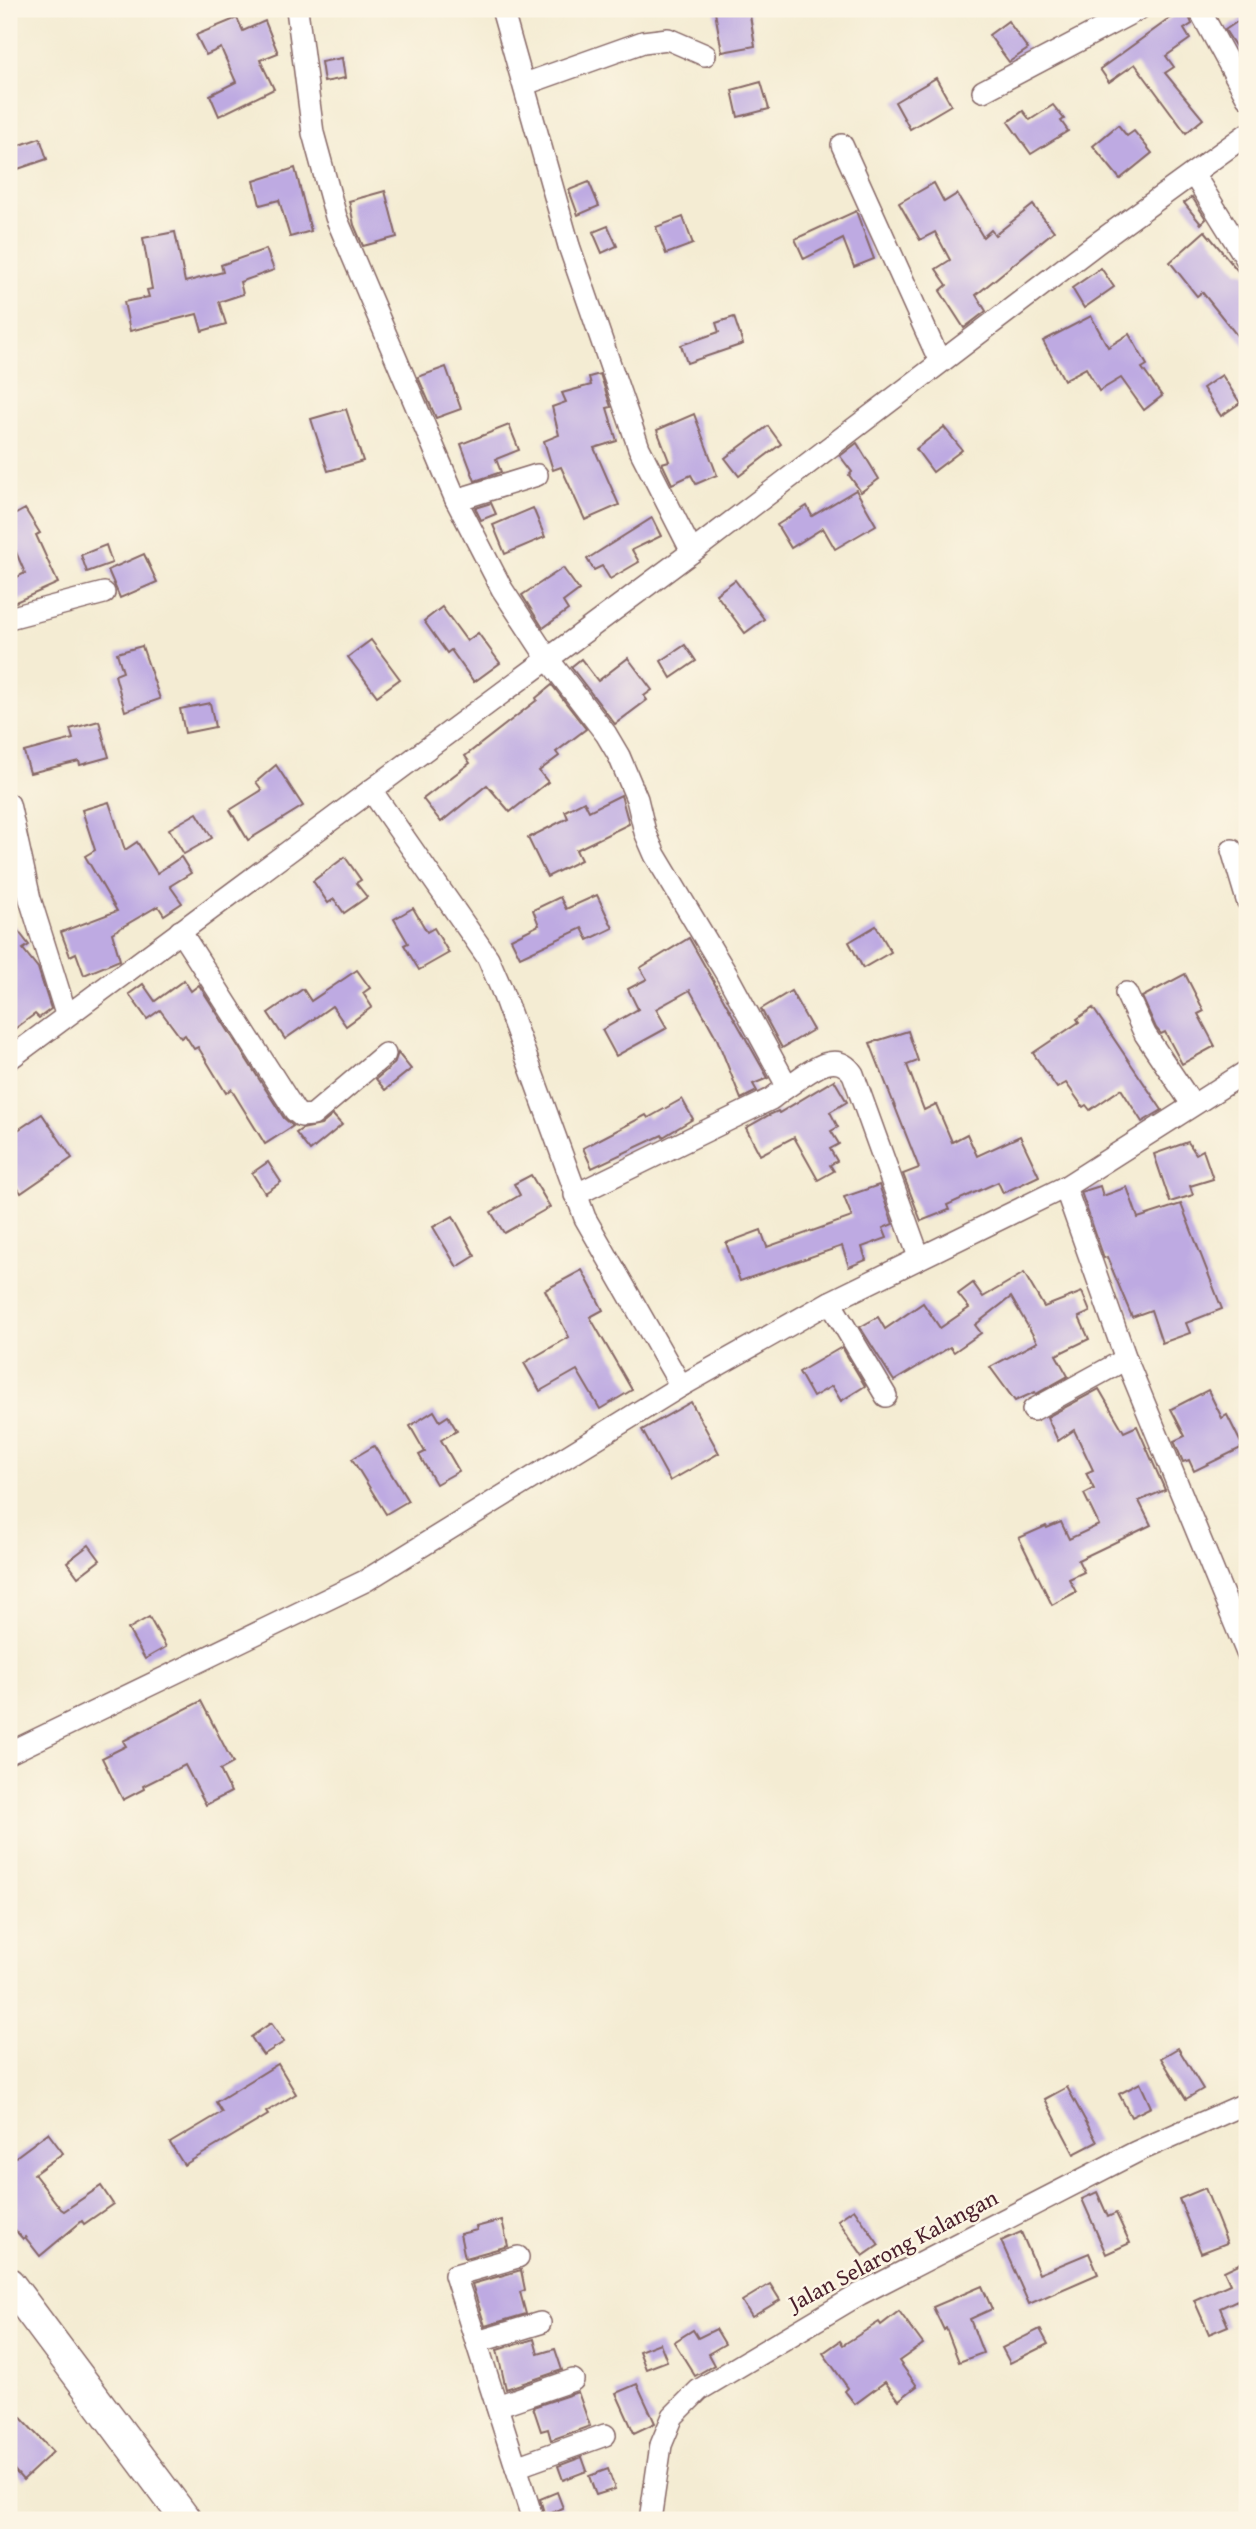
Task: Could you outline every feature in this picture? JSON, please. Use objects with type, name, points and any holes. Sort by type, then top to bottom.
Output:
[{"type":"main road","points":[[9,2283],[186,2520]]},
{"type":"street","points":[[297,9],[313,133],[336,217],[456,500],[502,589],[548,659],[606,734],[619,756],[655,855],[783,1075],[784,1089]]},
{"type":"street","points":[[502,9],[569,246],[639,447],[692,552]]},
{"type":"street","points":[[983,91],[1139,9]]},
{"type":"street","points":[[1199,9],[1247,97]]},
{"type":"street","points":[[525,85],[643,42],[668,39],[705,55]]},
{"type":"street","points":[[9,1059],[66,1014],[692,552],[1096,244],[1247,134]]},
{"type":"street","points":[[842,145],[940,362]]},
{"type":"street","points":[[1194,175],[1247,260]]},
{"type":"street","points":[[456,500],[537,475]]},
{"type":"street","points":[[9,618],[104,593]]},
{"type":"street","points":[[371,790],[488,958],[585,1218],[681,1386]]},
{"type":"street","points":[[10,818],[30,899],[66,1014]]},
{"type":"street","points":[[1231,850],[1247,900]]},
{"type":"street","points":[[180,931],[295,1111],[301,1116],[313,1115],[385,1054]]},
{"type":"street","points":[[1126,993],[1145,1034],[1192,1104]]},
{"type":"street","points":[[575,1195],[771,1099],[827,1062],[836,1060],[847,1065],[853,1074],[919,1258]]},
{"type":"street","points":[[9,1753],[365,1581],[681,1386],[830,1302],[1065,1187],[1192,1104],[1247,1072]]},
{"type":"street","points":[[1065,1187],[1126,1359],[1247,1653]]},
{"type":"street","points":[[830,1302],[886,1396]]},
{"type":"street","points":[[1033,1410],[1126,1359]]},
{"type":"street","name":"Jalan Selarong Kalangan","points":[[650,2520],[661,2445],[673,2416],[699,2390],[860,2294],[1136,2152],[1247,2103]]},
{"type":"street","points":[[518,2257],[454,2275],[533,2520]]},
{"type":"street","points":[[477,2342],[540,2323]]},
{"type":"street","points":[[497,2406],[573,2380]]},
{"type":"street","points":[[516,2466],[605,2435]]},
{"type":"building","points":[[749,9],[755,46],[722,52],[715,12]]},
{"type":"building","points":[[1186,9],[1192,24],[1184,29],[1190,39],[1166,56],[1174,67],[1165,73],[1203,119],[1186,133],[1135,64],[1109,82],[1100,69]]},
{"type":"building","points":[[1247,15],[1247,64],[1225,30]]},
{"type":"building","points":[[237,18],[243,31],[265,21],[278,53],[260,60],[274,89],[219,116],[210,95],[236,82],[221,48],[206,55],[196,35]]},
{"type":"building","points":[[1008,21],[1028,49],[1009,62],[989,35]]},
{"type":"building","points":[[342,58],[345,78],[324,82],[321,62]]},
{"type":"building","points":[[936,78],[951,105],[910,129],[895,102]]},
{"type":"building","points":[[761,82],[769,109],[738,117],[732,90]]},
{"type":"building","points":[[1053,105],[1064,119],[1061,121],[1068,131],[1031,154],[1008,122],[1023,111],[1030,120]]},
{"type":"building","points":[[1118,125],[1127,136],[1134,131],[1152,153],[1120,179],[1093,146]]},
{"type":"building","points":[[40,138],[47,159],[9,172],[9,149]]},
{"type":"building","points":[[295,168],[311,231],[290,237],[279,200],[260,205],[254,181]]},
{"type":"building","points":[[589,182],[599,206],[578,215],[569,190]]},
{"type":"building","points":[[934,183],[944,202],[957,194],[983,237],[991,230],[995,235],[1033,205],[1054,231],[976,295],[986,311],[964,328],[940,291],[947,285],[936,269],[950,260],[935,232],[920,240],[899,203]]},
{"type":"building","points":[[385,191],[397,237],[363,246],[354,225],[349,201]]},
{"type":"building","points":[[1192,197],[1206,219],[1201,224],[1184,203]]},
{"type":"building","points":[[856,211],[874,259],[854,267],[843,239],[804,259],[795,239]]},
{"type":"building","points":[[683,217],[693,244],[666,254],[656,227]]},
{"type":"building","points":[[608,226],[617,246],[602,253],[593,232]]},
{"type":"building","points":[[1205,231],[1238,271],[1247,273],[1247,348],[1202,292],[1197,296],[1170,262]]},
{"type":"building","points":[[175,232],[185,282],[223,272],[221,265],[266,249],[274,270],[240,282],[243,294],[219,302],[226,324],[202,331],[197,314],[130,331],[124,302],[149,297],[147,290],[152,289],[143,238]]},
{"type":"building","points":[[1101,268],[1114,287],[1084,308],[1072,288]]},
{"type":"building","points":[[1091,316],[1108,347],[1129,334],[1147,365],[1142,368],[1162,396],[1144,410],[1121,378],[1099,391],[1086,368],[1064,380],[1043,341]]},
{"type":"building","points":[[734,317],[743,344],[687,363],[681,345],[719,332],[716,323]]},
{"type":"building","points":[[446,367],[461,409],[436,418],[418,377]]},
{"type":"building","points":[[600,374],[611,407],[607,408],[617,441],[594,448],[619,505],[585,520],[561,467],[553,470],[544,441],[559,435],[552,407],[566,402],[562,393],[591,385],[589,377]]},
{"type":"building","points":[[1222,375],[1240,403],[1221,416],[1203,388]]},
{"type":"building","points":[[346,409],[363,461],[328,471],[311,419]]},
{"type":"building","points":[[694,414],[717,475],[696,484],[691,475],[672,484],[662,463],[669,461],[657,430]]},
{"type":"building","points":[[509,425],[519,450],[496,459],[501,472],[475,481],[461,444]]},
{"type":"building","points":[[768,426],[781,444],[739,476],[725,458]]},
{"type":"building","points":[[944,427],[962,450],[933,472],[916,449]]},
{"type":"building","points":[[857,443],[879,479],[861,492],[849,475],[852,472],[840,456]]},
{"type":"building","points":[[856,490],[876,525],[835,549],[823,528],[791,548],[777,525],[807,506],[812,516]]},
{"type":"building","points":[[491,503],[496,514],[481,520],[475,508]]},
{"type":"building","points":[[533,508],[545,537],[505,554],[493,525]]},
{"type":"building","points":[[25,509],[40,533],[36,535],[58,583],[9,605],[9,581],[25,573],[9,536],[9,518]]},
{"type":"building","points":[[652,518],[661,536],[632,550],[639,562],[610,579],[602,566],[594,570],[587,559]]},
{"type":"building","points":[[106,545],[112,563],[87,572],[81,555]]},
{"type":"building","points":[[144,554],[157,582],[120,598],[108,570]]},
{"type":"building","points":[[563,568],[579,590],[563,602],[568,610],[543,628],[522,595]]},
{"type":"building","points":[[735,580],[764,619],[745,633],[716,594]]},
{"type":"building","points":[[442,607],[467,641],[478,633],[500,663],[474,682],[451,650],[447,653],[424,621]]},
{"type":"building","points":[[371,640],[400,679],[377,696],[348,657]]},
{"type":"building","points":[[685,645],[696,661],[671,678],[661,661]]},
{"type":"building","points":[[142,646],[160,699],[125,711],[115,675],[123,672],[117,653]]},
{"type":"building","points":[[628,658],[652,690],[644,696],[647,700],[615,724],[571,667],[581,659],[598,681]]},
{"type":"building","points":[[552,685],[586,729],[556,752],[559,756],[539,771],[548,782],[510,812],[487,785],[441,822],[423,799],[470,763],[465,756],[537,700],[536,698]]},
{"type":"building","points":[[210,703],[215,727],[185,733],[180,709]]},
{"type":"building","points":[[99,721],[109,757],[30,773],[24,752],[73,739],[70,729]]},
{"type":"building","points":[[276,765],[303,806],[248,840],[230,810],[262,790],[256,782]]},
{"type":"building","points":[[621,795],[629,824],[576,850],[581,860],[547,877],[528,838],[568,818],[565,811],[584,801],[589,811]]},
{"type":"building","points":[[109,802],[125,850],[137,842],[157,873],[181,857],[191,873],[170,886],[182,903],[164,915],[158,906],[112,933],[120,960],[84,975],[76,953],[70,956],[61,932],[117,911],[85,856],[95,850],[82,810]]},
{"type":"building","points":[[197,813],[212,838],[184,854],[169,829]]},
{"type":"building","points":[[345,857],[361,880],[356,883],[367,897],[344,913],[334,899],[328,903],[313,881]]},
{"type":"building","points":[[597,895],[613,928],[588,940],[582,928],[520,957],[511,939],[539,925],[533,910],[560,897],[566,909]]},
{"type":"building","points":[[413,908],[427,932],[434,928],[449,953],[419,970],[404,945],[408,943],[394,919]]},
{"type":"building","points":[[9,919],[29,945],[23,949],[38,968],[51,1009],[39,1018],[35,1014],[9,1033]]},
{"type":"building","points":[[876,926],[891,952],[863,968],[849,942]]},
{"type":"building","points":[[689,938],[768,1078],[753,1084],[757,1091],[741,1099],[717,1039],[690,990],[656,1009],[667,1028],[616,1056],[602,1030],[638,1009],[628,989],[647,979],[640,968]]},
{"type":"building","points":[[357,970],[370,988],[363,993],[372,1007],[346,1026],[332,1006],[285,1039],[268,1013],[303,989],[311,1001]]},
{"type":"building","points":[[1185,974],[1204,1011],[1198,1014],[1215,1046],[1182,1064],[1165,1032],[1161,1034],[1156,1028],[1142,997]]},
{"type":"building","points":[[184,980],[191,991],[199,985],[284,1118],[293,1126],[265,1144],[231,1089],[226,1093],[198,1047],[194,1049],[185,1035],[181,1038],[160,1010],[147,1019],[129,994],[143,984],[155,1001]]},
{"type":"building","points":[[791,991],[813,1030],[782,1048],[761,1009]]},
{"type":"building","points":[[1093,1008],[1162,1110],[1142,1122],[1121,1089],[1090,1110],[1086,1105],[1083,1107],[1066,1083],[1057,1088],[1033,1053],[1079,1022],[1077,1019]]},
{"type":"building","points":[[908,1031],[918,1061],[907,1065],[924,1110],[936,1104],[952,1142],[967,1134],[977,1156],[1020,1136],[1039,1176],[1003,1193],[998,1182],[947,1205],[949,1210],[921,1221],[903,1174],[919,1168],[870,1043]]},
{"type":"building","points":[[398,1053],[411,1069],[385,1090],[376,1079],[394,1064]]},
{"type":"building","points":[[834,1080],[847,1102],[830,1112],[838,1127],[831,1131],[839,1144],[830,1149],[837,1161],[830,1165],[834,1171],[818,1180],[794,1137],[760,1155],[746,1128],[769,1115],[778,1111],[779,1113]]},
{"type":"building","points":[[682,1099],[693,1119],[663,1137],[662,1135],[592,1168],[583,1148]]},
{"type":"building","points":[[42,1114],[72,1158],[21,1193],[9,1175],[9,1136]]},
{"type":"building","points":[[333,1115],[342,1125],[310,1151],[296,1133],[321,1125]]},
{"type":"building","points":[[1188,1142],[1196,1154],[1203,1150],[1213,1179],[1190,1186],[1193,1195],[1170,1202],[1154,1154]]},
{"type":"building","points":[[268,1162],[281,1182],[265,1193],[252,1173]]},
{"type":"building","points":[[531,1175],[550,1207],[504,1233],[491,1212],[520,1195],[514,1184]]},
{"type":"building","points":[[879,1185],[893,1224],[883,1228],[887,1238],[862,1247],[866,1260],[849,1267],[842,1246],[740,1281],[726,1243],[761,1230],[767,1247],[852,1217],[844,1197]]},
{"type":"building","points":[[1100,1186],[1103,1196],[1127,1187],[1138,1218],[1181,1204],[1222,1309],[1186,1323],[1190,1333],[1162,1343],[1151,1310],[1132,1317],[1107,1257],[1104,1258],[1081,1192]]},
{"type":"building","points":[[453,1216],[475,1256],[457,1267],[433,1227]]},
{"type":"building","points":[[582,1270],[603,1310],[590,1317],[632,1390],[600,1409],[577,1370],[540,1391],[524,1363],[569,1337],[545,1290]]},
{"type":"building","points":[[1024,1273],[1044,1307],[1082,1292],[1090,1312],[1079,1317],[1089,1339],[1056,1355],[1068,1376],[1036,1394],[1035,1392],[1015,1401],[990,1367],[1037,1342],[1011,1297],[975,1325],[981,1333],[954,1352],[950,1347],[894,1381],[860,1327],[878,1317],[885,1329],[923,1303],[940,1328],[969,1308],[958,1294],[973,1283],[983,1297]]},
{"type":"building","points":[[842,1347],[865,1386],[841,1401],[832,1386],[813,1397],[799,1372]]},
{"type":"building","points":[[1099,1389],[1124,1432],[1137,1426],[1165,1490],[1139,1501],[1151,1525],[1078,1560],[1084,1572],[1069,1579],[1076,1592],[1052,1605],[1019,1538],[1061,1522],[1069,1539],[1099,1525],[1084,1494],[1094,1489],[1086,1473],[1093,1470],[1074,1430],[1058,1441],[1047,1417]]},
{"type":"building","points":[[1208,1390],[1222,1418],[1227,1415],[1243,1447],[1194,1471],[1189,1460],[1183,1462],[1174,1441],[1185,1436],[1171,1409]]},
{"type":"building","points":[[691,1402],[719,1453],[670,1481],[642,1430]]},
{"type":"building","points":[[434,1411],[440,1421],[448,1416],[457,1431],[441,1440],[459,1471],[436,1484],[419,1455],[425,1452],[410,1426]]},
{"type":"building","points":[[374,1446],[408,1501],[386,1514],[352,1459]]},
{"type":"building","points":[[89,1545],[100,1560],[78,1577],[67,1562]]},
{"type":"building","points":[[149,1617],[166,1647],[145,1659],[128,1629]]},
{"type":"building","points":[[201,1701],[233,1763],[220,1770],[231,1792],[206,1805],[185,1765],[143,1786],[144,1789],[123,1800],[102,1758],[126,1746],[123,1741]]},
{"type":"building","points":[[271,2023],[284,2042],[263,2055],[251,2037]]},
{"type":"building","points":[[1178,2048],[1203,2089],[1186,2099],[1161,2058]]},
{"type":"building","points":[[278,2064],[296,2094],[266,2112],[268,2115],[184,2165],[170,2143],[222,2112],[216,2102]]},
{"type":"building","points":[[1140,2083],[1151,2107],[1131,2117],[1119,2094]]},
{"type":"building","points":[[1067,2087],[1097,2142],[1074,2154],[1045,2099]]},
{"type":"building","points":[[48,2133],[63,2153],[34,2174],[61,2209],[64,2211],[101,2186],[113,2204],[84,2224],[82,2221],[40,2256],[9,2223],[9,2162]]},
{"type":"building","points":[[1205,2188],[1227,2243],[1201,2253],[1179,2199]]},
{"type":"building","points":[[1097,2192],[1108,2217],[1116,2213],[1130,2243],[1106,2254],[1082,2199]]},
{"type":"building","points":[[854,2209],[879,2245],[863,2256],[838,2220]]},
{"type":"building","points":[[502,2220],[508,2246],[465,2258],[460,2234]]},
{"type":"building","points":[[1021,2232],[1039,2274],[1089,2253],[1098,2274],[1029,2304],[1001,2241]]},
{"type":"building","points":[[1247,2260],[1247,2322],[1237,2300],[1220,2308],[1228,2326],[1209,2334],[1194,2300],[1230,2284],[1224,2271]]},
{"type":"building","points":[[521,2270],[525,2290],[520,2292],[526,2314],[485,2326],[472,2284]]},
{"type":"building","points":[[770,2284],[780,2300],[752,2317],[742,2301]]},
{"type":"building","points":[[982,2286],[992,2309],[970,2319],[983,2353],[959,2362],[946,2328],[944,2330],[933,2307]]},
{"type":"building","points":[[899,2311],[923,2344],[899,2361],[917,2386],[899,2400],[885,2382],[855,2404],[845,2391],[848,2388],[823,2353],[840,2341],[843,2345],[879,2322],[881,2325]]},
{"type":"building","points":[[716,2329],[725,2344],[708,2354],[714,2365],[695,2376],[674,2342],[693,2330],[698,2338]]},
{"type":"building","points":[[1040,2329],[1048,2344],[1010,2363],[1002,2348]]},
{"type":"building","points":[[534,2339],[538,2354],[555,2349],[562,2370],[506,2389],[497,2350]]},
{"type":"building","points":[[660,2343],[667,2361],[646,2369],[639,2351]]},
{"type":"building","points":[[637,2384],[655,2423],[634,2433],[616,2393]]},
{"type":"building","points":[[578,2392],[590,2426],[551,2440],[548,2429],[541,2431],[533,2407]]},
{"type":"building","points":[[9,2405],[53,2452],[23,2480],[9,2464]]},
{"type":"building","points":[[582,2457],[587,2471],[563,2480],[558,2466]]},
{"type":"building","points":[[608,2469],[615,2489],[596,2495],[589,2476]]},
{"type":"building","points":[[557,2492],[563,2508],[545,2516],[540,2499]]}]
